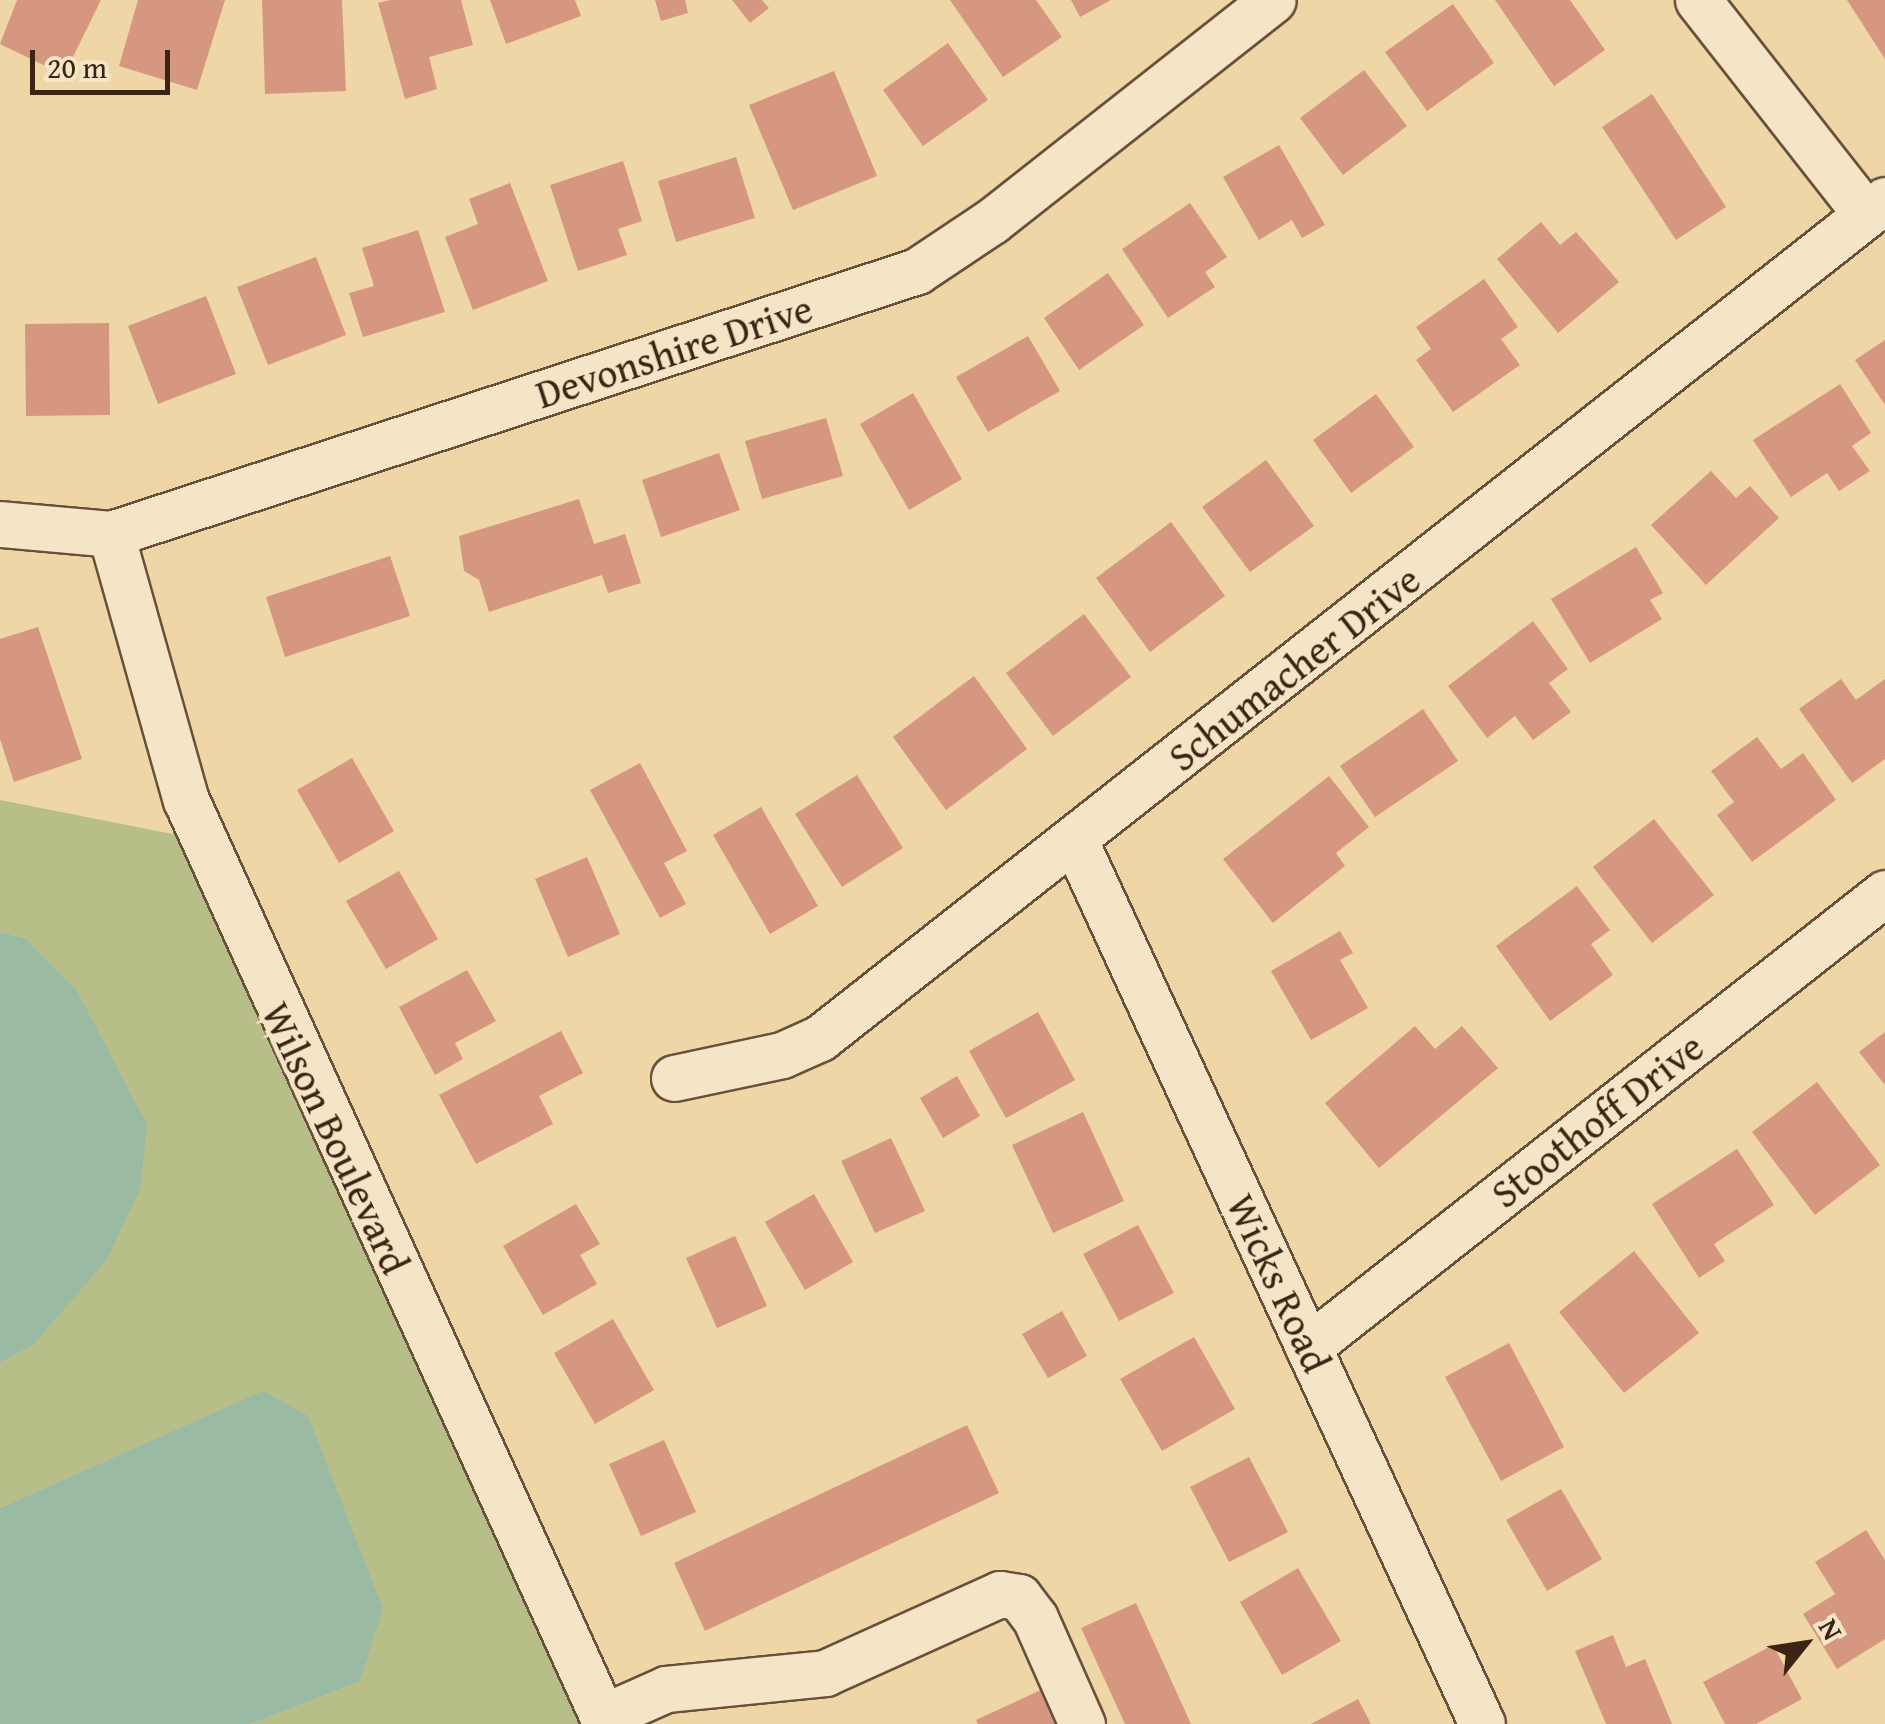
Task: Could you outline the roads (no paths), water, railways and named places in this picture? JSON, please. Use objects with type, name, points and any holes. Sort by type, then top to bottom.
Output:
[{"type":"street","name":"Devonshire Drive","points":[[0,524],[112,534],[917,271],[992,221],[1272,0]]},
{"type":"street","points":[[1698,0],[1876,207]]},
{"type":"street","name":"Schumacher Drive","points":[[674,1078],[782,1055],[820,1038],[1876,207]]},
{"type":"street","name":"Wilson Boulevard","points":[[112,534],[197,827],[605,1720]]},
{"type":"street","name":"Wicks Road","points":[[1075,841],[1482,1724]]},
{"type":"street","name":"Stoothoff Drive","points":[[1308,1347],[1885,893]]},
{"type":"street","points":[[605,1720],[666,1689],[826,1672],[1000,1594],[1019,1597],[1035,1618],[1082,1724]]}]
